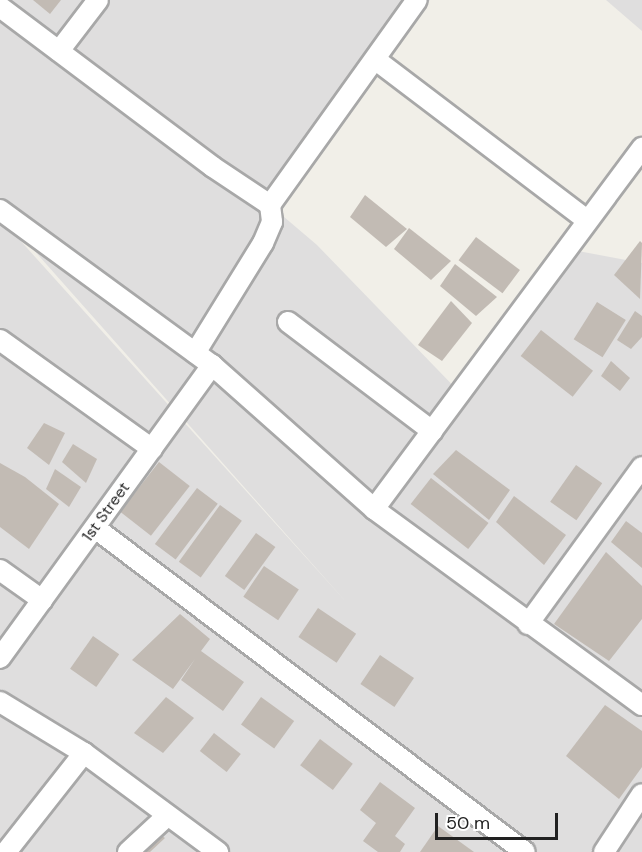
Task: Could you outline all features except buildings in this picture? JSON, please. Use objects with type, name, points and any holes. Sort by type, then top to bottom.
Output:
[{"type":"street","points":[[59,51],[98,0]]},
{"type":"street","points":[[195,353],[263,243],[272,222],[270,205],[417,0]]},
{"type":"street","points":[[0,7],[213,167],[270,205]]},
{"type":"street","points":[[376,60],[587,220]]},
{"type":"street","points":[[374,509],[642,148]]},
{"type":"street","points":[[0,210],[212,366],[374,509],[528,624],[642,705]]},
{"type":"street","points":[[288,322],[432,430]]},
{"type":"street","points":[[0,340],[152,448]]},
{"type":"street","name":"1st Street","points":[[0,658],[212,366]]},
{"type":"street","points":[[528,624],[642,467]]},
{"type":"street","points":[[95,528],[525,852]]},
{"type":"street","points":[[0,570],[42,600]]},
{"type":"street","points":[[0,702],[84,753],[218,852]]},
{"type":"street","points":[[6,852],[84,753]]},
{"type":"street","points":[[604,852],[642,794]]},
{"type":"street","points":[[128,852],[168,815]]},
{"type":"shaded area","points":[[0,0],[430,0],[277,211],[317,245],[467,400],[578,251],[642,263],[642,852],[0,852],[0,218],[347,603],[0,212]]},
{"type":"shaded area","points":[[606,0],[642,0],[642,31]]}]
